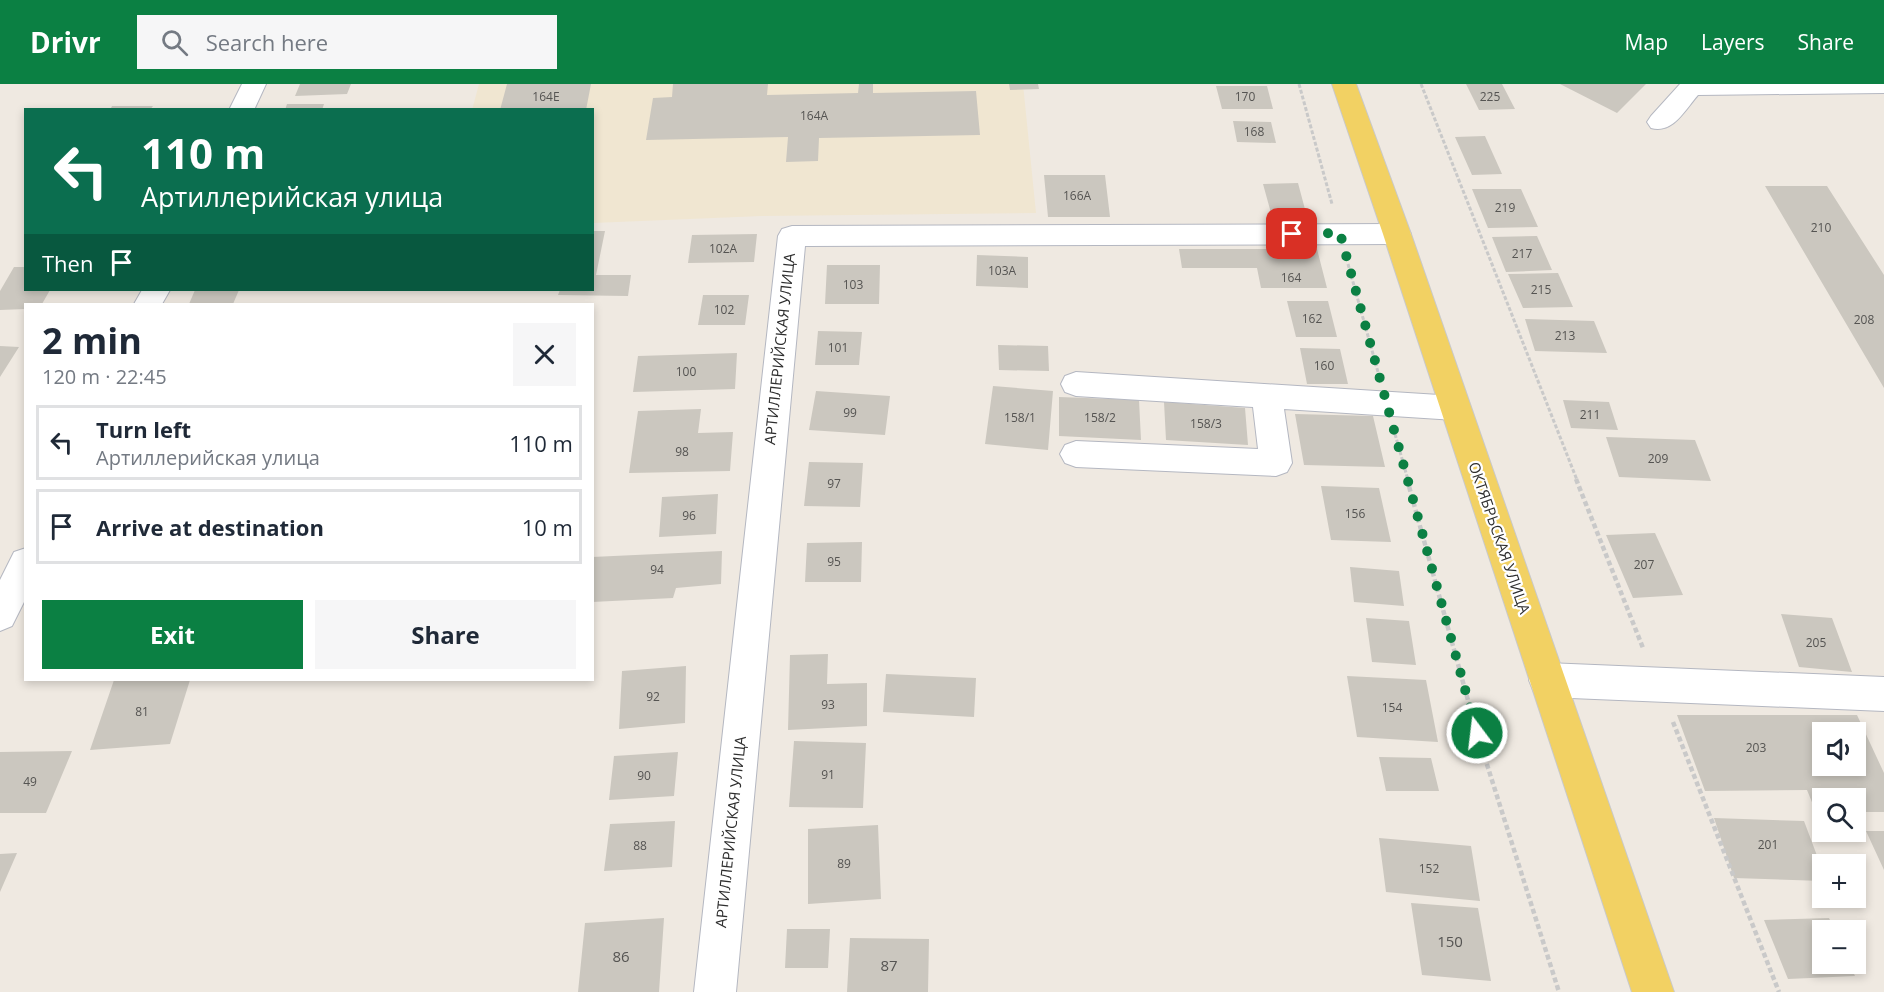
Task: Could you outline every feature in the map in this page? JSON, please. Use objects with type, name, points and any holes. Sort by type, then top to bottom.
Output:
[{"type":"main road","name":"ОКТЯБРЬСКАЯ УЛИЦА","points":[[1344,84],[1397,234],[1653,992]]},
{"type":"street","points":[[242,108],[254,84]]},
{"type":"street","points":[[1660,122],[1691,87],[1884,85]]},
{"type":"street","name":"АРТИЛЛЕРИЙСКАЯ УЛИЦА","points":[[715,992],[792,236],[1397,234]]},
{"type":"street","points":[[1076,384],[1455,408]]},
{"type":"street","points":[[1076,454],[1276,463],[1267,396]]},
{"type":"street","points":[[0,615],[24,566]]},
{"type":"street","points":[[1547,680],[1884,694]]},
{"type":"path","points":[[1299,84],[1477,733],[1558,992]]},
{"type":"path","points":[[1421,84],[1779,992]]},
{"type":"shaded area","points":[[479,84],[1023,84],[1036,213],[762,216],[594,223],[594,108],[473,108]]},
{"type":"building","points":[[300,84],[351,84],[347,94],[295,96]]},
{"type":"building","points":[[507,84],[591,84],[586,108],[501,108]]},
{"type":"building","points":[[673,84],[768,84],[767,95],[858,93],[859,84],[873,84],[873,93],[976,91],[980,135],[819,138],[818,161],[786,162],[788,137],[646,140],[653,98],[672,97]]},
{"type":"building","points":[[1009,84],[1038,84],[1039,89],[1010,90]]},
{"type":"building","points":[[1466,84],[1502,84],[1515,109],[1479,110]]},
{"type":"building","points":[[1560,84],[1646,84],[1617,113]]},
{"type":"building","points":[[1216,86],[1267,86],[1273,109],[1222,109]]},
{"type":"building","points":[[287,104],[324,104],[323,108],[286,108]]},
{"type":"building","points":[[112,106],[153,106],[152,108],[111,108]]},
{"type":"building","points":[[1233,121],[1271,122],[1276,143],[1237,142]]},
{"type":"building","points":[[1485,136],[1502,174],[1472,175],[1455,137]]},
{"type":"building","points":[[1044,175],[1105,175],[1110,217],[1048,217]]},
{"type":"building","points":[[1298,183],[1306,213],[1271,213],[1263,184]]},
{"type":"building","points":[[1765,186],[1827,186],[1884,275],[1884,388]]},
{"type":"building","points":[[1472,189],[1521,189],[1538,227],[1488,228]]},
{"type":"building","points":[[594,231],[605,231],[596,275],[631,275],[628,296],[558,295],[560,291],[594,291]]},
{"type":"building","points":[[757,234],[754,262],[688,263],[692,235]]},
{"type":"building","points":[[1537,236],[1552,270],[1506,272],[1492,237]]},
{"type":"building","points":[[1179,249],[1317,249],[1327,288],[1261,288],[1257,268],[1182,268]]},
{"type":"building","points":[[977,255],[1028,257],[1028,288],[976,286]]},
{"type":"building","points":[[827,265],[880,265],[879,304],[825,304]]},
{"type":"building","points":[[14,267],[24,267],[24,291],[49,291],[43,303],[24,303],[24,309],[0,310],[0,291]]},
{"type":"building","points":[[1558,273],[1573,307],[1523,308],[1508,274]]},
{"type":"building","points":[[195,291],[239,291],[233,303],[189,303]]},
{"type":"building","points":[[703,295],[749,295],[745,325],[698,325]]},
{"type":"building","points":[[1287,301],[1328,301],[1337,337],[1296,337]]},
{"type":"building","points":[[1525,319],[1594,321],[1607,353],[1535,351]]},
{"type":"building","points":[[818,331],[862,332],[859,365],[815,365]]},
{"type":"building","points":[[998,345],[1048,346],[1049,371],[999,370]]},
{"type":"building","points":[[0,346],[19,347],[0,377]]},
{"type":"building","points":[[1300,348],[1340,349],[1348,384],[1307,384]]},
{"type":"building","points":[[737,353],[735,389],[633,392],[638,356]]},
{"type":"building","points":[[993,386],[1053,391],[1048,450],[985,444]]},
{"type":"building","points":[[816,391],[890,396],[885,435],[809,430]]},
{"type":"building","points":[[1059,397],[1139,400],[1141,440],[1059,436]]},
{"type":"building","points":[[1563,400],[1609,402],[1618,430],[1571,428]]},
{"type":"building","points":[[1164,402],[1245,408],[1248,445],[1166,440]]},
{"type":"building","points":[[701,409],[698,433],[733,432],[730,471],[629,473],[638,411]]},
{"type":"building","points":[[1295,414],[1373,416],[1385,467],[1304,465]]},
{"type":"building","points":[[1606,437],[1695,440],[1711,481],[1619,477]]},
{"type":"building","points":[[809,462],[863,463],[860,507],[804,506]]},
{"type":"building","points":[[1321,486],[1379,488],[1391,542],[1331,540]]},
{"type":"building","points":[[718,494],[716,534],[659,537],[662,497]]},
{"type":"building","points":[[1655,533],[1683,595],[1633,598],[1606,535]]},
{"type":"building","points":[[862,542],[861,582],[805,582],[807,543]]},
{"type":"building","points":[[722,551],[721,584],[676,588],[673,598],[594,602],[594,557]]},
{"type":"building","points":[[1350,567],[1399,571],[1404,606],[1354,602]]},
{"type":"building","points":[[1781,614],[1832,618],[1852,672],[1799,667]]},
{"type":"building","points":[[1366,618],[1409,621],[1416,665],[1372,662]]},
{"type":"building","points":[[828,654],[827,684],[867,683],[867,726],[788,730],[790,655]]},
{"type":"building","points":[[686,666],[685,723],[619,729],[622,671]]},
{"type":"building","points":[[886,674],[976,678],[974,717],[883,712]]},
{"type":"building","points":[[1347,676],[1426,680],[1438,742],[1357,737]]},
{"type":"building","points":[[114,681],[190,681],[170,744],[90,750]]},
{"type":"building","points":[[1677,715],[1857,715],[1860,722],[1812,722],[1812,776],[1866,776],[1866,734],[1884,773],[1884,812],[1866,812],[1866,788],[1812,788],[1812,802],[1807,790],[1705,791]]},
{"type":"building","points":[[794,741],[866,743],[863,808],[789,807]]},
{"type":"building","points":[[72,751],[46,813],[0,813],[0,752]]},
{"type":"building","points":[[678,752],[674,796],[609,800],[614,756]]},
{"type":"building","points":[[1379,757],[1431,758],[1439,791],[1386,791]]},
{"type":"building","points":[[1714,818],[1804,821],[1816,854],[1812,854],[1812,881],[1734,878]]},
{"type":"building","points":[[675,821],[672,867],[604,871],[610,824]]},
{"type":"building","points":[[878,825],[881,899],[808,904],[808,829]]},
{"type":"building","points":[[1866,831],[1884,831],[1884,870]]},
{"type":"building","points":[[1379,838],[1471,846],[1480,901],[1386,892]]},
{"type":"building","points":[[17,853],[0,892],[0,854]]},
{"type":"building","points":[[1411,903],[1478,908],[1491,981],[1422,975]]},
{"type":"building","points":[[664,918],[659,992],[578,992],[585,923]]},
{"type":"building","points":[[1829,918],[1830,920],[1812,920],[1812,974],[1854,974],[1855,976],[1788,979],[1764,920]]},
{"type":"building","points":[[787,929],[830,929],[828,968],[785,968]]},
{"type":"building","points":[[850,938],[929,939],[928,992],[847,992]]},
{"type":"route","points":[[1292,234],[1340,233],[1477,733]]}]
